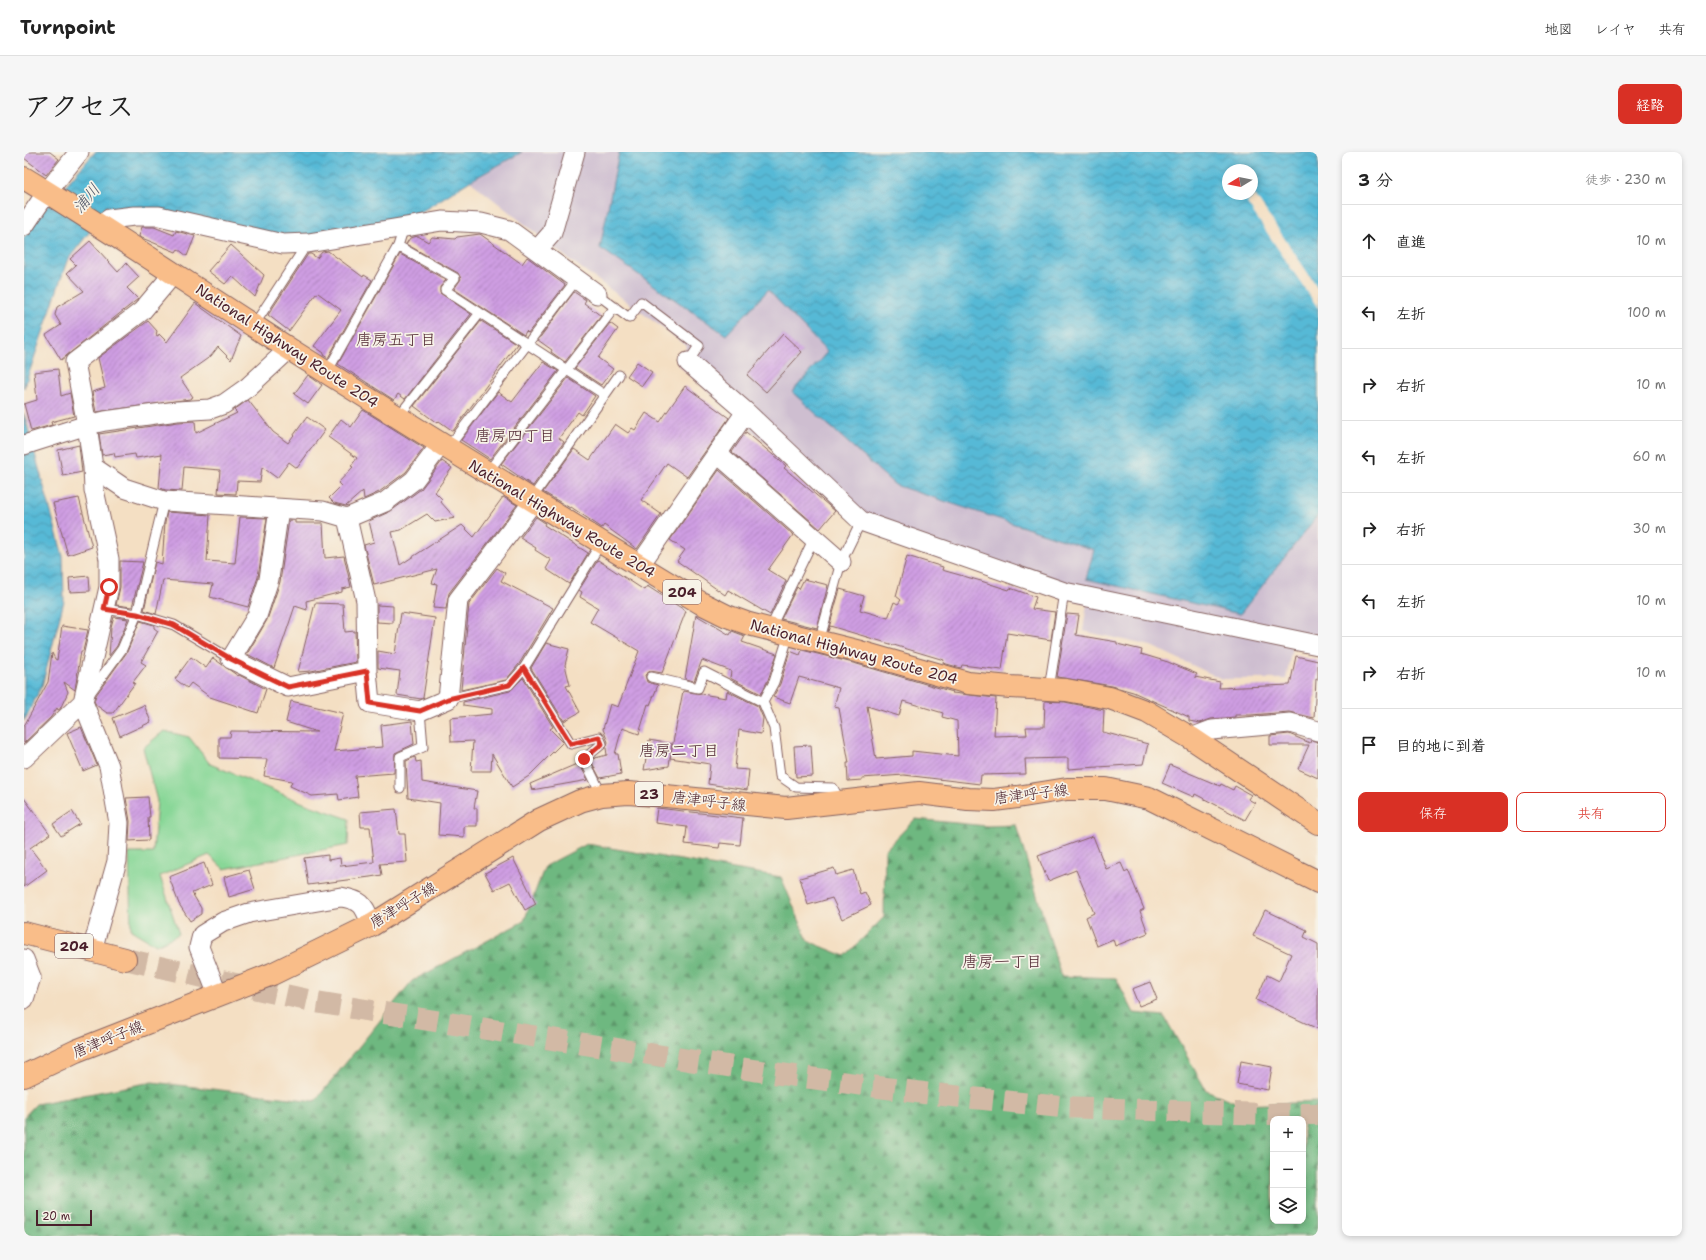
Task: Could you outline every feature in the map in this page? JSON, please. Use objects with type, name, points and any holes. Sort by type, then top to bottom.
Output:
[{"type":"main road","name":"National Highway Route 204","points":[[24,178],[533,502],[701,604],[727,616],[780,632],[968,683],[1066,690],[1110,698],[1147,712],[1191,738],[1318,823]]},
{"type":"main road","name":"唐津呼子線","points":[[24,1076],[76,1051],[272,974],[372,925],[539,820],[580,801],[602,795],[628,793],[651,794],[786,808],[919,793],[968,799],[994,800],[1066,789],[1106,788],[1149,798],[1318,882]]},
{"type":"main road","name":"204","points":[[24,933],[125,958]]},
{"type":"street","points":[[24,226],[47,192],[79,152]]},
{"type":"street","points":[[538,250],[552,233],[575,152]]},
{"type":"street","points":[[99,226],[109,219],[134,216],[159,216],[283,244],[375,233],[404,227],[442,222],[481,223],[509,230],[597,294]]},
{"type":"street","points":[[24,758],[83,702],[109,587],[109,559],[94,490],[93,467],[87,425],[75,362],[142,311],[174,273]]},
{"type":"street","points":[[32,443],[87,425],[177,411],[210,409],[224,404],[248,387],[289,348]]},
{"type":"street","points":[[688,362],[746,412],[861,521],[1064,592],[1318,645]]},
{"type":"street","points":[[639,566],[746,412]]},
{"type":"street","points":[[93,467],[124,488],[164,501],[323,511],[347,518],[385,502],[414,480],[441,444]]},
{"type":"street","points":[[718,453],[841,562]]},
{"type":"street","points":[[347,518],[366,601],[367,671],[370,703],[420,711],[448,699],[458,600],[533,502]]},
{"type":"street","points":[[279,509],[269,579],[257,616],[231,659],[288,687],[367,671]]},
{"type":"street","points":[[83,702],[109,766],[119,823],[117,862],[92,950]]},
{"type":"street","points":[[1191,738],[1212,730],[1290,723],[1318,731]]},
{"type":"street","points":[[218,995],[200,947],[202,935],[223,922],[249,913],[342,897],[356,899],[364,907],[372,925]]},
{"type":"street","points":[[24,959],[31,977],[24,999]]},
{"type":"lane","points":[[327,372],[398,246],[404,227]]},
{"type":"lane","points":[[254,325],[308,242]]},
{"type":"lane","points":[[398,246],[455,278],[445,290],[605,395]]},
{"type":"lane","points":[[441,444],[454,440],[576,279]]},
{"type":"lane","points":[[597,294],[629,318],[641,302],[699,346],[688,362]]},
{"type":"lane","points":[[487,473],[615,307]]},
{"type":"lane","points":[[398,417],[480,313]]},
{"type":"lane","points":[[533,502],[537,491],[619,375]]},
{"type":"lane","points":[[83,702],[122,649],[137,614],[164,501]]},
{"type":"lane","points":[[818,642],[841,562],[861,521]]},
{"type":"lane","points":[[763,702],[774,682],[780,632],[814,538]]},
{"type":"lane","points":[[448,699],[509,685],[524,668],[601,543]]},
{"type":"lane","points":[[1049,689],[1064,592]]},
{"type":"lane","points":[[104,609],[137,614],[174,625],[231,659]]},
{"type":"lane","points":[[524,668],[571,744],[599,737],[602,744],[584,759],[602,795]]},
{"type":"lane","points":[[651,676],[698,688],[704,672],[763,702],[774,728],[780,776],[796,787],[833,788],[840,802]]},
{"type":"lane","points":[[400,788],[400,757],[423,747],[420,711]]},
{"type":"shaded area","points":[[522,152],[1112,152],[1222,192],[1222,200],[1234,200],[1318,288],[1318,651],[1292,646],[1286,679],[1222,679],[1151,646],[1083,631],[1087,604],[918,552],[859,525],[678,365],[687,346],[565,256],[470,181]]},
{"type":"green space","points":[[164,731],[189,737],[210,764],[306,804],[349,819],[348,845],[224,869],[209,855],[160,876],[179,934],[156,945],[131,930],[129,853],[153,853],[157,801],[143,748]]},
{"type":"green space","points":[[915,819],[987,826],[1016,825],[1061,976],[1116,978],[1134,1013],[1164,1016],[1206,1090],[1242,1105],[1318,1102],[1318,1236],[24,1236],[24,1117],[36,1104],[152,1082],[315,1101],[412,981],[524,921],[545,866],[587,844],[781,877],[808,941],[845,956],[884,917],[885,850]]},
{"type":"water","name":"浦川","points":[[95,152],[522,152],[470,181],[413,217],[285,242],[162,213],[91,230],[67,261],[24,388],[24,238],[40,214]]},
{"type":"water","points":[[619,152],[1318,152],[1318,515],[1240,614],[1086,579],[1094,550],[895,485],[792,392],[827,352],[768,290],[726,335],[600,248]]},
{"type":"water","points":[[24,414],[63,556],[64,601],[42,686],[24,721]]},
{"type":"pier","points":[[1258,199],[1318,288],[1318,308],[1247,203],[1250,200]]},
{"type":"building","points":[[24,152],[50,152],[59,159],[46,175],[24,158]]},
{"type":"building","points":[[142,227],[154,227],[174,235],[176,231],[195,236],[187,256],[178,249],[176,252],[142,238],[139,236]]},
{"type":"building","points":[[480,234],[522,264],[527,257],[565,285],[528,333],[526,331],[524,335],[454,289],[461,279],[458,273],[406,244],[410,238],[418,236],[428,242],[432,237],[455,239],[457,237]]},
{"type":"building","points":[[90,241],[118,272],[126,263],[139,277],[127,288],[138,299],[61,360],[46,335],[61,325],[55,315],[57,307],[84,291],[67,273],[76,265],[70,259]]},
{"type":"building","points":[[231,245],[264,275],[255,297],[232,276],[225,284],[208,271]]},
{"type":"building","points":[[328,251],[363,277],[364,275],[372,280],[328,358],[314,346],[341,310],[318,293],[289,331],[268,315],[308,254],[311,254],[317,258],[322,252]]},
{"type":"building","points":[[400,254],[446,280],[440,287],[440,293],[471,314],[405,399],[398,394],[394,400],[338,364]]},
{"type":"building","points":[[574,292],[586,300],[584,303],[601,316],[565,362],[538,340]]},
{"type":"building","points":[[195,303],[241,336],[231,360],[218,347],[211,356],[180,378],[193,397],[190,399],[96,412],[92,392],[105,388],[98,358],[148,321],[157,331],[156,335],[158,336],[159,334],[167,342]]},
{"type":"building","points":[[481,321],[517,344],[453,431],[439,421],[437,423],[414,406]]},
{"type":"building","points":[[610,323],[618,329],[598,358],[613,369],[601,385],[575,368]]},
{"type":"building","points":[[783,334],[802,352],[766,392],[747,375]]},
{"type":"building","points":[[543,362],[558,371],[490,459],[461,440],[498,392],[512,402]]},
{"type":"building","points":[[637,362],[652,372],[642,386],[627,376]]},
{"type":"building","points":[[58,369],[61,396],[70,393],[74,416],[51,422],[52,425],[31,431],[24,404],[37,400],[34,372]]},
{"type":"building","points":[[308,375],[322,385],[308,404],[294,394]]},
{"type":"building","points":[[568,378],[595,396],[582,415],[578,412],[559,438],[564,442],[533,486],[501,464]]},
{"type":"building","points":[[685,386],[729,418],[687,477],[667,463],[641,500],[661,514],[637,549],[604,525],[602,528],[571,507],[570,508],[543,492],[574,449],[590,460],[615,424],[628,433],[632,428],[635,430],[646,413],[660,422]]},
{"type":"building","points":[[248,400],[273,432],[288,443],[307,417],[325,430],[297,468],[289,462],[277,478],[262,467],[260,482],[237,481],[236,494],[218,493],[220,470],[184,467],[182,491],[166,490],[159,488],[162,454],[136,458],[135,454],[115,457],[114,453],[102,455],[99,434],[178,422],[195,421],[196,433],[237,413],[234,410]]},
{"type":"building","points":[[363,410],[424,448],[406,472],[379,492],[364,499],[363,491],[346,506],[334,503],[329,498],[341,486],[338,483],[353,467],[351,466],[357,458],[328,437],[341,419],[351,427]]},
{"type":"building","points":[[746,432],[786,466],[784,468],[835,511],[820,529],[732,452]]},
{"type":"building","points":[[79,445],[82,472],[63,476],[58,450]]},
{"type":"building","points":[[442,461],[452,468],[435,492],[442,499],[440,501],[455,518],[435,522],[427,514],[401,530],[392,532],[400,565],[462,525],[474,537],[503,497],[517,505],[449,593],[446,609],[433,608],[437,584],[432,583],[437,569],[374,585],[364,545],[374,542],[369,521],[391,511],[421,489]]},
{"type":"building","points":[[719,470],[793,535],[768,570],[786,581],[770,615],[728,590],[725,595],[677,561],[685,550],[670,540]]},
{"type":"building","points":[[79,498],[92,547],[68,555],[53,503]]},
{"type":"building","points":[[167,512],[210,515],[207,561],[235,563],[240,517],[267,518],[258,577],[248,607],[210,597],[213,584],[163,580],[156,614],[144,610],[155,562],[162,564]]},
{"type":"building","points":[[536,517],[545,523],[544,525],[588,553],[569,584],[546,569],[551,560],[520,538]]},
{"type":"building","points":[[289,520],[295,520],[295,523],[323,523],[325,558],[344,556],[351,587],[342,589],[342,592],[306,601],[307,610],[295,606],[274,668],[247,654],[267,620],[280,582]]},
{"type":"building","points":[[907,556],[943,567],[942,570],[1009,590],[1010,588],[1036,597],[1032,609],[1055,612],[1051,640],[1007,633],[1002,670],[962,665],[961,668],[943,663],[944,660],[830,626],[828,631],[840,589],[864,596],[860,610],[888,618],[894,602],[898,604],[901,600],[896,596]]},
{"type":"building","points":[[598,560],[644,590],[647,586],[686,611],[662,673],[650,671],[645,675],[647,682],[658,685],[650,705],[648,704],[639,734],[622,728],[615,754],[618,754],[621,774],[600,778],[591,761],[595,758],[607,755],[606,748],[608,742],[603,729],[610,704],[618,707],[639,651],[590,622],[598,608],[580,597],[582,592],[579,590]]},
{"type":"building","points":[[120,561],[143,562],[132,607],[116,605],[120,587]]},
{"type":"building","points":[[497,568],[505,573],[501,581],[553,608],[519,664],[506,680],[461,690],[469,604]]},
{"type":"building","points":[[89,576],[90,591],[70,592],[69,578]]},
{"type":"building","points":[[804,579],[828,585],[817,628],[781,619],[797,587],[799,589]]},
{"type":"building","points":[[315,603],[343,604],[345,632],[355,631],[356,662],[311,671],[298,672]]},
{"type":"building","points":[[377,605],[393,606],[393,623],[377,622]]},
{"type":"building","points":[[401,613],[435,618],[423,698],[421,699],[397,695],[400,671],[378,668],[378,651],[395,654]]},
{"type":"building","points":[[1067,614],[1079,615],[1076,635],[1117,642],[1117,644],[1142,650],[1141,654],[1168,662],[1197,674],[1195,677],[1220,682],[1219,688],[1290,685],[1296,656],[1318,661],[1318,680],[1316,679],[1314,718],[1289,712],[1235,715],[1235,717],[1211,719],[1200,723],[1189,721],[1189,717],[1133,692],[1112,686],[1057,677]]},
{"type":"building","points":[[696,615],[730,635],[732,631],[745,636],[742,642],[777,654],[768,680],[761,694],[730,678],[731,671],[702,660],[694,681],[685,679]]},
{"type":"building","points":[[114,617],[128,619],[117,646],[109,656],[111,628]]},
{"type":"building","points":[[140,621],[154,625],[154,628],[158,631],[141,662],[146,665],[113,713],[107,713],[96,705],[94,701],[96,695],[127,652]]},
{"type":"building","points":[[62,626],[88,630],[83,651],[81,651],[75,690],[64,682],[68,692],[60,709],[58,710],[57,708],[51,717],[24,743],[24,726],[48,682],[52,653],[57,660]]},
{"type":"building","points":[[546,643],[569,649],[565,665],[570,685],[566,686],[580,712],[564,721],[531,668]]},
{"type":"building","points":[[802,650],[857,664],[953,692],[952,693],[996,698],[994,736],[1027,735],[1026,727],[1044,727],[1045,701],[1065,702],[1104,710],[1103,732],[1148,744],[1143,764],[1068,769],[1068,758],[1025,759],[1026,774],[981,775],[980,784],[904,775],[862,778],[862,780],[848,781],[847,763],[849,763],[839,708],[834,707],[839,688],[799,677],[790,703],[773,697],[780,684],[790,651],[800,655]],"holes":[[[903,701],[943,713],[942,717],[957,721],[958,756],[912,751],[912,756],[876,759],[867,706],[899,716]]]},
{"type":"building","points":[[191,657],[206,668],[213,658],[238,676],[239,675],[266,689],[258,713],[210,697],[191,683],[187,688],[175,679]]},
{"type":"building","points":[[523,678],[553,727],[550,729],[563,742],[529,776],[512,787],[492,754],[491,771],[471,771],[473,741],[451,742],[450,718],[492,714],[492,709],[463,705],[463,702],[510,691]]},
{"type":"building","points":[[683,691],[726,698],[727,691],[758,706],[763,718],[761,734],[739,730],[735,769],[749,770],[747,790],[708,784],[710,764],[670,758]]},
{"type":"building","points":[[291,701],[343,713],[334,751],[383,747],[381,725],[412,721],[414,744],[395,753],[394,773],[355,776],[358,797],[339,800],[338,794],[312,796],[290,786],[292,781],[264,776],[267,759],[219,758],[219,737],[230,737],[231,731],[317,732],[286,722]]},
{"type":"building","points":[[144,705],[151,722],[120,736],[113,718]]},
{"type":"building","points":[[81,727],[97,765],[83,771],[67,733]]},
{"type":"building","points":[[1289,734],[1310,743],[1311,740],[1318,742],[1318,778],[1298,769],[1309,745],[1270,745],[1270,736]]},
{"type":"building","points":[[649,740],[672,744],[669,766],[644,770]]},
{"type":"building","points":[[811,745],[813,776],[796,777],[794,746]]},
{"type":"building","points":[[415,757],[416,762],[421,761],[422,782],[477,791],[474,808],[477,808],[477,826],[464,826],[464,837],[438,835],[440,803],[408,798],[406,761]]},
{"type":"building","points":[[579,763],[588,780],[532,790],[530,784]]},
{"type":"building","points":[[1170,765],[1220,786],[1221,784],[1233,790],[1235,786],[1251,795],[1248,799],[1255,803],[1245,820],[1195,794],[1194,797],[1162,783]]},
{"type":"building","points":[[148,797],[150,817],[148,817],[149,840],[129,841],[130,821],[126,798]]},
{"type":"building","points":[[24,798],[50,834],[30,848],[47,870],[24,887]]},
{"type":"building","points":[[657,808],[743,818],[740,845],[720,843],[719,848],[685,844],[687,827],[655,823]]},
{"type":"building","points":[[396,809],[399,834],[405,834],[407,862],[380,864],[382,875],[308,885],[304,858],[328,855],[328,860],[340,858],[341,866],[374,862],[370,827],[361,827],[360,812]]},
{"type":"building","points":[[72,811],[80,824],[61,836],[53,824]]},
{"type":"building","points":[[1093,836],[1106,869],[1121,863],[1125,872],[1128,870],[1144,909],[1140,911],[1148,933],[1115,946],[1113,939],[1097,946],[1086,917],[1094,913],[1076,870],[1048,881],[1038,856]]},
{"type":"building","points":[[513,858],[536,904],[525,910],[510,882],[494,890],[485,873]]},
{"type":"building","points":[[204,863],[212,885],[192,893],[201,908],[201,914],[190,921],[179,904],[169,877]]},
{"type":"building","points":[[834,868],[836,875],[853,870],[860,894],[865,892],[871,905],[842,919],[832,898],[808,905],[800,878]]},
{"type":"building","points":[[249,870],[255,889],[229,897],[224,877]]},
{"type":"building","points":[[1265,910],[1307,930],[1304,937],[1318,944],[1318,1029],[1256,1000],[1267,975],[1279,981],[1291,954],[1253,936]]},
{"type":"building","points":[[1150,982],[1157,999],[1139,1006],[1132,989]]},
{"type":"building","points":[[1241,1061],[1272,1067],[1268,1090],[1237,1084]]},
{"type":"tunnel","points":[[125,959],[316,1002],[773,1073],[924,1093],[1061,1107],[1266,1114],[1318,1114]]},
{"type":"district","name":"唐房五丁目","points":[[396,339]]},
{"type":"district","name":"唐房四丁目","points":[[515,435]]},
{"type":"district","name":"唐房二丁目","points":[[679,750]]},
{"type":"district","name":"唐房一丁目","points":[[1002,961]]},
{"type":"route","points":[[109,587],[104,609],[137,614],[174,625],[231,659],[288,687],[367,671],[370,703],[420,711],[448,699],[509,685],[524,668],[571,744],[599,737],[602,744],[584,759]]}]
